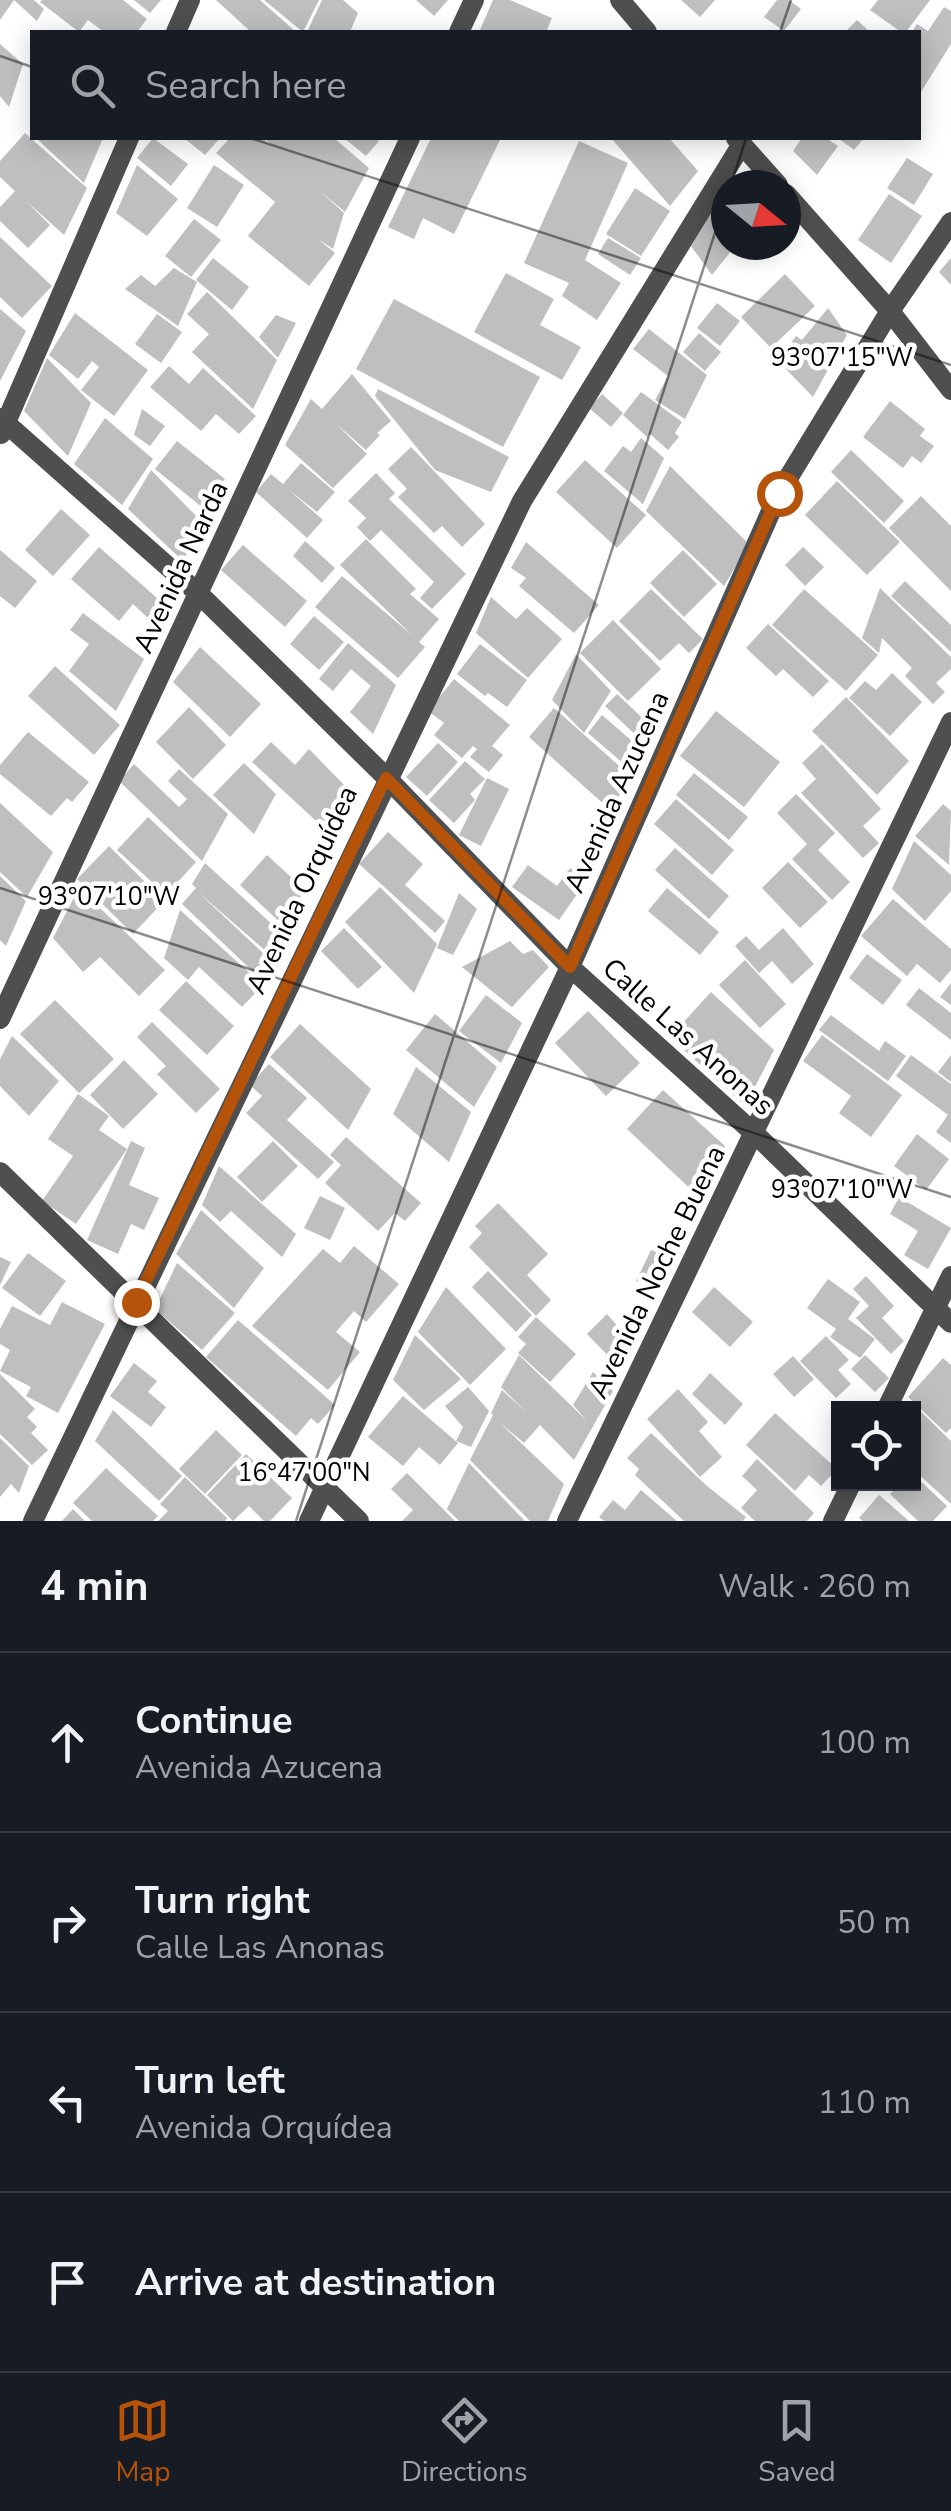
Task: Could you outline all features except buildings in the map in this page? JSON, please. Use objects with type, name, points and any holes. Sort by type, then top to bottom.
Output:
[{"type":"street","points":[[177,30],[190,0]]},
{"type":"street","points":[[460,30],[474,0]]},
{"type":"street","points":[[620,0],[645,30]]},
{"type":"street","points":[[2,425],[128,140]]},
{"type":"street","name":"Avenida Narda","points":[[0,1019],[409,140]]},
{"type":"street","points":[[739,141],[765,170]]},
{"type":"street","name":"Avenida Orquídea","points":[[33,1521],[522,501],[739,141]]},
{"type":"street","points":[[801,211],[890,312],[951,390]]},
{"type":"street","name":"Avenida Azucena","points":[[308,1521],[570,967],[779,493],[890,312],[951,222]]},
{"type":"street","name":"Calle Las Anonas","points":[[2,425],[199,594],[570,967],[754,1134],[943,1315]]},
{"type":"street","name":"Avenida Noche Buena","points":[[567,1521],[951,722]]},
{"type":"street","points":[[0,1172],[358,1521]]},
{"type":"street","points":[[891,1401],[943,1315],[951,1276]]},
{"type":"street","points":[[833,1521],[848,1491]]},
{"type":"route","points":[[136,1302],[386,778],[570,967],[779,493]]}]
